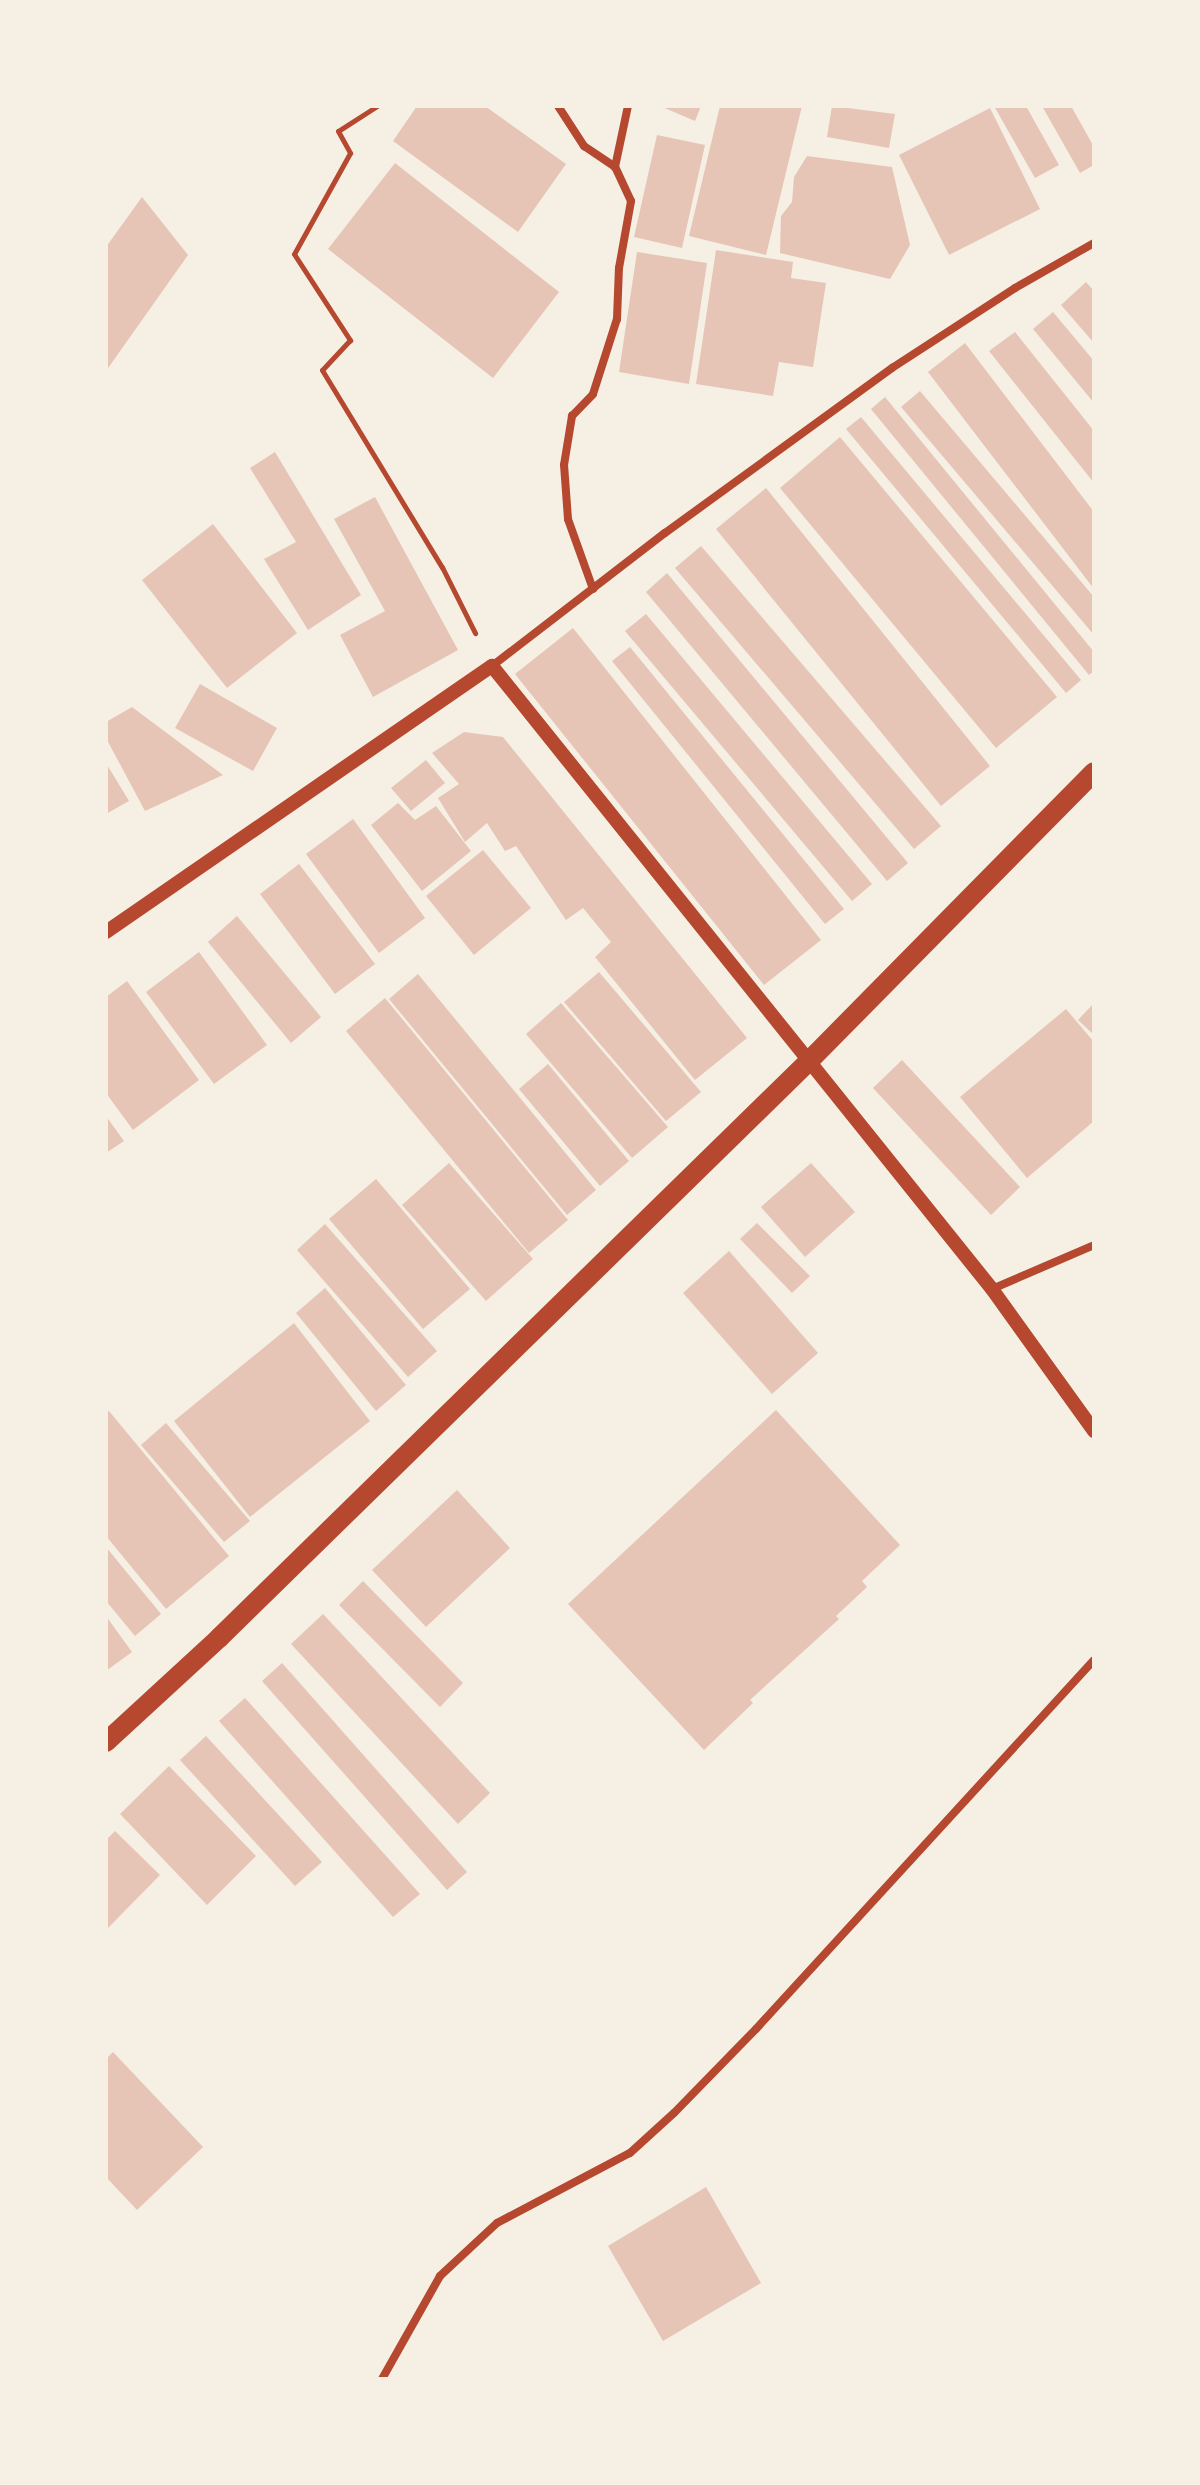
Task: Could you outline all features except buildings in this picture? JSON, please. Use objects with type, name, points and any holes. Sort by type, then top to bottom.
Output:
[{"type":"main road","points":[[106,1742],[219,1638],[808,1062],[1094,772]]},
{"type":"street","points":[[558,106],[584,146],[615,167],[631,201],[619,268],[617,319],[593,394],[572,416],[564,465],[568,519],[593,589]]},
{"type":"street","points":[[615,167],[628,106]]},
{"type":"street","points":[[106,932],[492,666],[892,368],[1015,288],[1094,243]]},
{"type":"street","points":[[492,666],[992,1289],[1094,1431]]},
{"type":"street","points":[[992,1289],[1094,1245]]},
{"type":"street","points":[[382,2379],[440,2276],[497,2223],[630,2153],[674,2113],[756,2029],[1094,1660]]},
{"type":"path","points":[[377,106],[338,131],[350,153],[294,254],[350,340],[322,370],[442,567],[492,666]]}]
